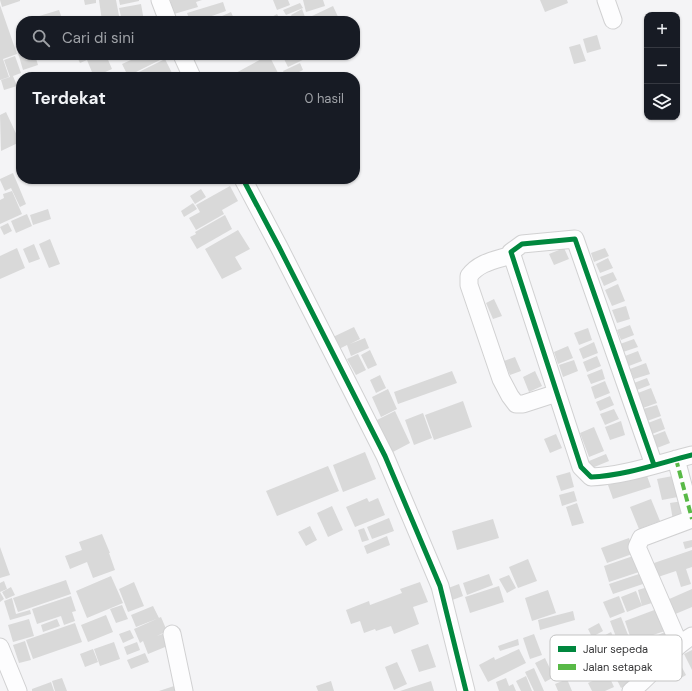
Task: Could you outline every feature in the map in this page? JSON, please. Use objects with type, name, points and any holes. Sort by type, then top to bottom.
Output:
[{"type":"street","points":[[160,0],[166,16]]},
{"type":"street","points":[[606,0],[613,20]]},
{"type":"street","points":[[184,60],[190,72]]},
{"type":"street","points":[[246,184],[385,456],[440,586],[466,691]]},
{"type":"street","points":[[654,465],[575,239],[522,244],[511,252],[511,255],[581,468],[591,477],[607,477],[654,465],[684,457],[692,519],[641,538],[637,547],[686,640]]},
{"type":"street","points":[[511,255],[485,263],[474,269],[469,276],[469,285],[501,379],[516,404],[523,404],[557,394]]},
{"type":"street","points":[[172,634],[184,691]]},
{"type":"street","points":[[0,647],[18,691]]},
{"type":"street","points":[[631,691],[643,681]]},
{"type":"building","points":[[0,0],[20,0],[20,1],[2,7]]},
{"type":"building","points":[[84,0],[96,0],[96,3],[85,5]]},
{"type":"building","points":[[99,0],[116,0],[119,16],[101,16]]},
{"type":"building","points":[[119,0],[139,0],[139,1],[120,5]]},
{"type":"building","points":[[170,0],[202,0],[196,2],[198,7],[174,14]]},
{"type":"building","points":[[273,0],[288,0],[290,5],[277,10]]},
{"type":"building","points":[[303,0],[323,0],[325,6],[306,12]]},
{"type":"building","points":[[540,0],[567,0],[568,3],[545,12]]},
{"type":"building","points":[[223,2],[226,11],[212,16],[188,16],[187,13]]},
{"type":"building","points":[[300,3],[303,8],[286,15],[283,10]]},
{"type":"building","points":[[141,4],[143,16],[121,16],[119,8]]},
{"type":"building","points":[[0,5],[16,54],[3,59],[9,77],[0,80]]},
{"type":"building","points":[[333,6],[338,16],[312,16]]},
{"type":"building","points":[[302,9],[305,16],[292,16]]},
{"type":"building","points":[[59,10],[61,16],[39,16]]},
{"type":"building","points":[[231,12],[233,16],[222,16]]},
{"type":"building","points":[[597,35],[601,49],[587,53],[583,39]]},
{"type":"building","points":[[580,44],[586,61],[574,64],[569,47]]},
{"type":"building","points":[[15,56],[21,72],[16,72],[16,75],[13,76],[16,86],[4,90],[1,80],[10,77],[4,60]]},
{"type":"building","points":[[20,60],[36,60],[38,65],[23,70]]},
{"type":"building","points":[[78,60],[87,60],[80,63]]},
{"type":"building","points":[[87,60],[108,60],[112,69],[105,72],[92,72]]},
{"type":"building","points":[[131,60],[160,60],[136,72],[126,72],[122,64]]},
{"type":"building","points":[[166,60],[172,72],[139,72]]},
{"type":"building","points":[[260,60],[272,60],[278,72],[238,72]]},
{"type":"building","points":[[284,60],[303,60],[288,67]]},
{"type":"building","points":[[300,63],[303,70],[299,72],[283,71]]},
{"type":"building","points":[[6,112],[16,133],[16,144],[1,151],[0,115]]},
{"type":"building","points":[[13,173],[16,184],[18,184],[26,204],[20,207],[11,188],[5,191],[0,179]]},
{"type":"building","points":[[230,186],[238,201],[222,210],[224,214],[196,230],[189,218],[200,212],[196,205]]},
{"type":"building","points":[[201,189],[206,197],[195,204],[190,196]]},
{"type":"building","points":[[12,191],[22,214],[0,224],[0,200],[4,198],[3,194]]},
{"type":"building","points":[[193,203],[197,209],[184,217],[181,211]]},
{"type":"building","points":[[48,209],[51,219],[33,225],[30,215]]},
{"type":"building","points":[[27,214],[32,226],[16,233],[11,221]]},
{"type":"building","points":[[225,215],[232,229],[197,249],[190,237],[196,234],[195,232]]},
{"type":"building","points":[[8,223],[12,231],[4,235],[0,227]]},
{"type":"building","points":[[238,230],[250,249],[235,257],[242,269],[222,279],[205,249]]},
{"type":"building","points":[[50,239],[60,264],[49,268],[39,244]]},
{"type":"building","points":[[34,244],[40,259],[29,263],[23,249]]},
{"type":"building","points":[[17,248],[25,268],[0,279],[0,256]]},
{"type":"building","points":[[564,248],[569,259],[554,265],[549,254]]},
{"type":"building","points":[[605,248],[609,256],[594,262],[591,253]]},
{"type":"building","points":[[608,258],[613,268],[600,273],[596,264]]},
{"type":"building","points":[[613,272],[617,280],[604,286],[600,277]]},
{"type":"building","points":[[618,284],[625,301],[612,306],[605,290]]},
{"type":"building","points":[[494,299],[502,316],[493,319],[486,303]]},
{"type":"building","points":[[626,306],[630,319],[617,323],[612,310]]},
{"type":"building","points":[[630,325],[634,335],[621,340],[617,330]]},
{"type":"building","points":[[354,327],[360,339],[350,344],[365,338],[369,348],[351,356],[347,345],[339,349],[333,337]]},
{"type":"building","points":[[588,328],[592,340],[579,345],[574,333]]},
{"type":"building","points":[[634,339],[638,347],[623,352],[620,344]]},
{"type":"building","points":[[594,342],[598,353],[583,359],[579,349]]},
{"type":"building","points":[[568,346],[573,358],[558,364],[554,352]]},
{"type":"building","points":[[370,350],[377,365],[368,369],[361,355]]},
{"type":"building","points":[[638,351],[642,361],[629,366],[625,356]]},
{"type":"building","points":[[358,354],[366,370],[356,375],[347,359]]},
{"type":"building","points":[[597,356],[601,366],[587,372],[583,362]]},
{"type":"building","points":[[515,357],[521,371],[510,375],[504,361]]},
{"type":"building","points":[[574,360],[578,371],[563,377],[559,365]]},
{"type":"building","points":[[646,363],[650,374],[634,379],[630,369]]},
{"type":"building","points":[[602,369],[605,379],[591,384],[587,375]]},
{"type":"building","points":[[452,371],[457,383],[398,404],[394,392]]},
{"type":"building","points":[[535,371],[542,386],[529,392],[523,377]]},
{"type":"building","points":[[380,375],[386,388],[376,393],[370,380]]},
{"type":"building","points":[[647,378],[650,385],[637,390],[634,383]]},
{"type":"building","points":[[605,381],[610,393],[595,399],[591,387]]},
{"type":"building","points":[[651,388],[657,403],[643,408],[638,393]]},
{"type":"building","points":[[388,389],[397,409],[381,417],[372,397]]},
{"type":"building","points":[[610,396],[614,405],[600,411],[596,402]]},
{"type":"building","points":[[463,401],[472,427],[434,440],[425,415]]},
{"type":"building","points":[[657,405],[661,416],[647,421],[643,409]]},
{"type":"building","points":[[614,409],[619,419],[605,425],[600,414]]},
{"type":"building","points":[[395,411],[410,443],[391,453],[375,421]]},
{"type":"building","points":[[423,413],[432,438],[414,445],[405,420]]},
{"type":"building","points":[[661,418],[665,429],[652,434],[648,423]]},
{"type":"building","points":[[621,421],[625,435],[610,440],[605,427]]},
{"type":"building","points":[[594,427],[604,451],[589,457],[580,433]]},
{"type":"building","points":[[665,431],[670,443],[657,448],[652,436]]},
{"type":"building","points":[[556,434],[562,448],[550,453],[544,439]]},
{"type":"building","points":[[365,452],[376,479],[343,492],[333,465]]},
{"type":"building","points":[[606,454],[609,461],[592,468],[589,461]]},
{"type":"building","points":[[328,466],[339,491],[277,516],[266,491]]},
{"type":"building","points":[[570,472],[574,487],[561,491],[556,476]]},
{"type":"building","points":[[646,473],[651,487],[613,499],[608,485]]},
{"type":"building","points":[[678,475],[683,496],[662,500],[657,479]]},
{"type":"building","points":[[574,491],[577,501],[562,506],[559,495]]},
{"type":"building","points":[[367,498],[369,502],[378,498],[385,515],[355,527],[346,507]]},
{"type":"building","points":[[651,499],[660,521],[639,529],[630,507]]},
{"type":"building","points":[[683,501],[687,517],[673,520],[670,503]]},
{"type":"building","points":[[577,503],[584,523],[572,526],[566,507]]},
{"type":"building","points":[[332,506],[343,530],[328,537],[317,513]]},
{"type":"building","points":[[389,518],[394,531],[372,539],[367,527]]},
{"type":"building","points":[[493,519],[499,538],[457,550],[452,531]]},
{"type":"building","points":[[310,526],[317,540],[306,546],[298,532]]},
{"type":"building","points":[[364,528],[369,540],[362,542],[358,530]]},
{"type":"building","points":[[102,534],[115,570],[93,578],[87,562],[70,569],[65,556],[82,550],[79,542]]},
{"type":"building","points":[[387,536],[390,545],[367,554],[364,546]]},
{"type":"building","points":[[629,538],[635,553],[607,563],[601,548]]},
{"type":"building","points":[[692,540],[692,547],[685,549],[683,542]]},
{"type":"building","points":[[0,547],[10,575],[0,578]]},
{"type":"building","points":[[692,550],[692,567],[686,569],[691,584],[681,587],[676,571],[658,577],[654,563]]},
{"type":"building","points":[[636,555],[642,571],[609,582],[604,566]]},
{"type":"building","points":[[528,559],[537,581],[518,588],[509,567]]},
{"type":"building","points":[[642,573],[646,583],[613,594],[609,584]]},
{"type":"building","points":[[489,574],[493,585],[467,595],[463,583]]},
{"type":"building","points":[[509,575],[516,588],[507,593],[499,579]]},
{"type":"building","points":[[111,576],[123,603],[87,618],[76,591]]},
{"type":"building","points":[[66,580],[71,594],[18,612],[13,598]]},
{"type":"building","points":[[4,581],[7,589],[0,592],[0,583]]},
{"type":"building","points":[[134,582],[144,606],[128,612],[119,589]]},
{"type":"building","points":[[420,582],[428,602],[413,607],[419,624],[394,634],[391,626],[364,633],[360,621],[351,624],[346,610],[369,601],[370,605],[402,593],[400,589]]},
{"type":"building","points":[[459,584],[463,596],[447,602],[443,590]]},
{"type":"building","points":[[499,586],[504,602],[470,613],[465,597]]},
{"type":"building","points":[[651,586],[655,602],[642,606],[638,590]]},
{"type":"building","points":[[11,587],[15,595],[6,599],[2,592]]},
{"type":"building","points":[[692,589],[692,607],[673,615],[667,600]]},
{"type":"building","points":[[548,590],[556,613],[532,621],[525,598]]},
{"type":"building","points":[[636,591],[642,606],[627,612],[621,597]]},
{"type":"building","points":[[0,592],[4,599],[0,602]]},
{"type":"building","points":[[71,596],[76,611],[72,612],[75,621],[64,625],[61,616],[37,624],[32,609]]},
{"type":"building","points":[[619,596],[625,612],[610,618],[603,602]]},
{"type":"building","points":[[12,598],[16,614],[30,610],[31,614],[10,620],[4,601]]},
{"type":"building","points":[[122,605],[128,619],[116,623],[110,609]]},
{"type":"building","points":[[153,606],[159,618],[136,627],[131,615]]},
{"type":"building","points":[[657,609],[665,631],[653,635],[630,635],[625,621]]},
{"type":"building","points":[[573,611],[575,620],[540,630],[538,620]]},
{"type":"building","points":[[106,615],[113,632],[88,642],[81,625]]},
{"type":"building","points":[[161,617],[167,631],[157,636],[165,633],[170,645],[148,654],[143,641],[140,643],[134,629]]},
{"type":"building","points":[[621,617],[628,635],[615,635],[610,621]]},
{"type":"building","points":[[29,619],[34,636],[13,642],[8,625]]},
{"type":"building","points":[[57,619],[60,626],[43,632],[41,625]]},
{"type":"building","points":[[75,623],[82,642],[33,659],[26,640]]},
{"type":"building","points":[[599,623],[603,631],[596,635],[591,635],[588,629]]},
{"type":"building","points":[[130,630],[134,638],[123,643],[119,634]]},
{"type":"building","points":[[611,632],[612,635],[605,635]]},
{"type":"building","points":[[665,632],[666,635],[658,635]]},
{"type":"building","points":[[534,634],[542,655],[530,659],[523,638]]},
{"type":"building","points":[[518,639],[519,645],[500,651],[498,646]]},
{"type":"building","points":[[25,641],[31,660],[19,663],[13,645]]},
{"type":"building","points":[[114,642],[120,659],[100,666],[94,649]]},
{"type":"building","points":[[137,642],[140,650],[127,655],[124,647]]},
{"type":"building","points":[[428,644],[436,667],[419,672],[411,650]]},
{"type":"building","points":[[93,649],[98,662],[85,667],[80,654]]},
{"type":"building","points":[[519,649],[526,663],[488,682],[479,665],[494,657],[495,660]]},
{"type":"building","points":[[692,650],[692,670],[684,654]]},
{"type":"building","points":[[145,653],[149,662],[131,669],[127,660]]},
{"type":"building","points":[[545,658],[550,669],[550,679],[545,682],[535,663]]},
{"type":"building","points":[[397,662],[407,684],[394,690],[385,667]]},
{"type":"building","points":[[682,667],[686,675],[682,677]]},
{"type":"building","points":[[534,668],[544,691],[534,691],[525,672]]},
{"type":"building","points":[[526,676],[532,691],[521,691],[516,681]]},
{"type":"building","points":[[62,678],[67,691],[55,691],[52,681]]},
{"type":"building","points":[[506,678],[509,686],[513,684],[516,691],[499,691],[496,682]]},
{"type":"building","points":[[331,681],[334,691],[318,691],[316,686]]},
{"type":"building","points":[[431,681],[434,691],[400,691]]},
{"type":"building","points":[[562,681],[568,681],[572,691],[558,691],[555,684]]},
{"type":"building","points":[[592,681],[611,681],[614,687],[605,691],[592,691],[588,683]]},
{"type":"building","points":[[618,681],[635,681],[621,688]]},
{"type":"building","points":[[51,682],[54,691],[32,691],[32,689]]},
{"type":"building","points":[[174,686],[176,691],[159,691]]},
{"type":"marked path","points":[[676,459],[692,519]]},
{"type":"cycle path","points":[[246,184],[385,456],[440,586],[466,691]]},
{"type":"cycle path","points":[[654,465],[575,239],[522,244],[511,252],[581,467],[591,477],[604,476],[642,469],[692,455]]}]
